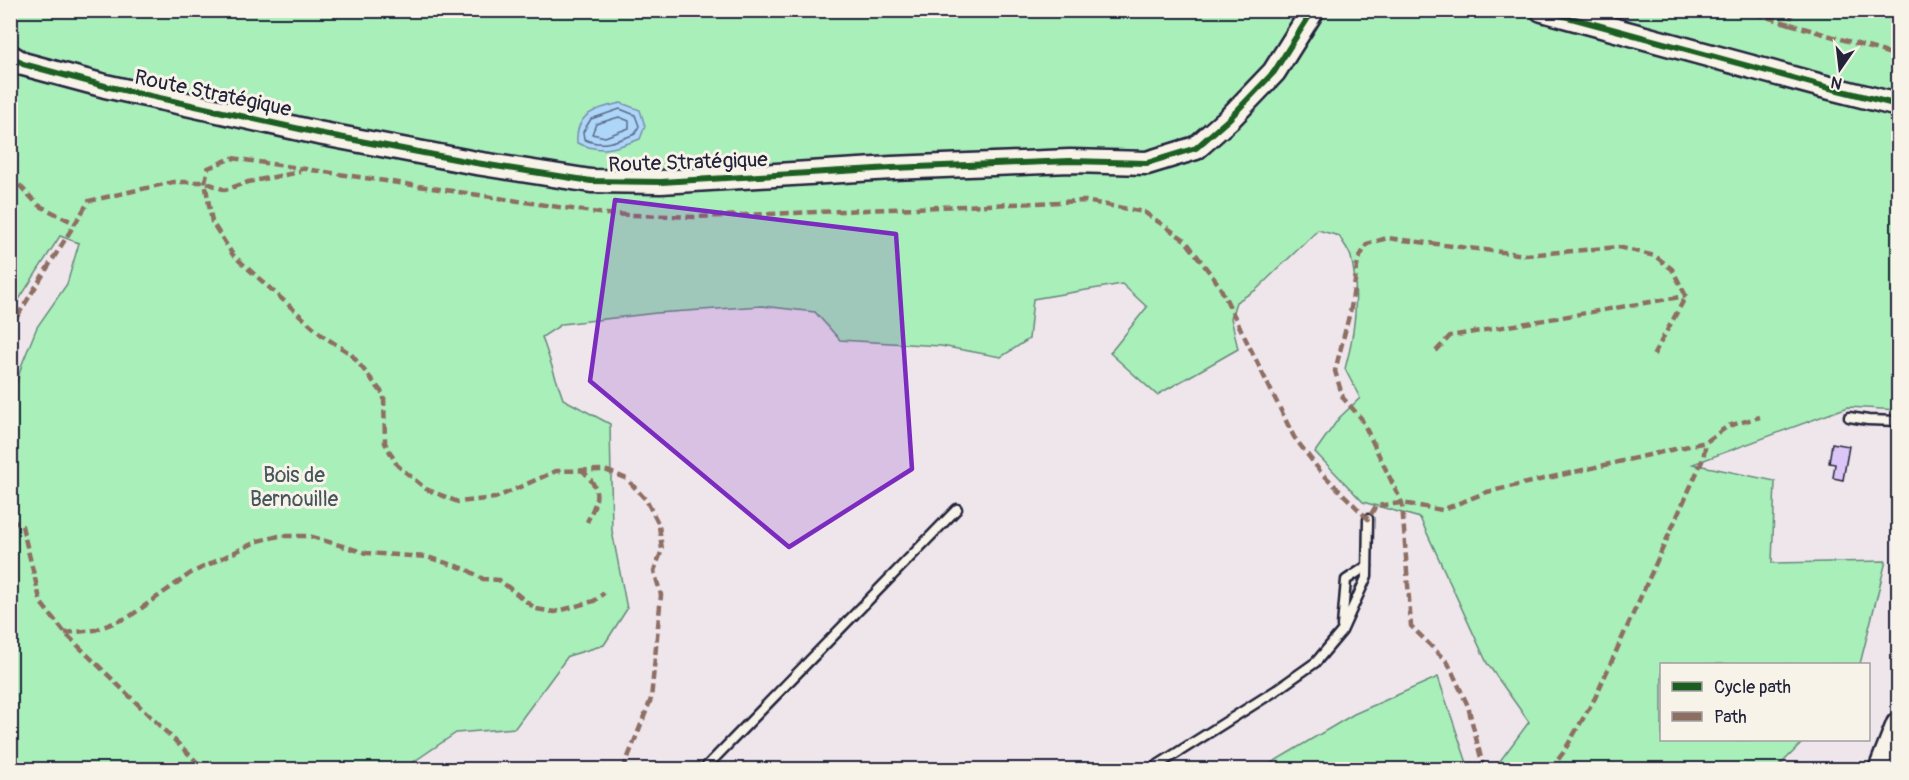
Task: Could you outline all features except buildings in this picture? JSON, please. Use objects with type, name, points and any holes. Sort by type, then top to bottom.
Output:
[{"type":"street","name":"Route Stratégique","points":[[10,56],[23,64],[105,86],[318,134],[591,181],[661,182],[1047,162],[1148,163],[1196,148],[1230,118],[1274,72],[1312,10]]},
{"type":"street","points":[[1542,10],[1899,105]]},
{"type":"street","points":[[1880,770],[1899,724]]},
{"type":"lane","points":[[1849,417],[1899,421]]},
{"type":"lane","points":[[703,770],[957,509]]},
{"type":"lane","points":[[1150,770],[1275,691],[1316,662],[1342,631],[1367,576],[1368,519]]},
{"type":"lane","points":[[1342,631],[1346,580],[1367,566]]},
{"type":"highlighted area","points":[[615,200],[896,234],[912,469],[789,547],[590,381]]},
{"type":"green space","name":"Bois de Bernouille","points":[[11,11],[1898,11],[1898,410],[1848,407],[1693,464],[1775,481],[1772,563],[1886,561],[1860,663],[1660,663],[1660,741],[1804,741],[1776,769],[1494,769],[1529,722],[1487,663],[1420,518],[1363,502],[1315,452],[1339,418],[1360,398],[1345,369],[1356,299],[1351,257],[1339,236],[1318,230],[1256,290],[1236,302],[1231,318],[1238,349],[1157,395],[1110,353],[1147,307],[1122,284],[1033,299],[1029,339],[1001,357],[941,346],[840,340],[815,312],[762,306],[656,313],[562,324],[542,337],[563,399],[610,424],[612,531],[627,609],[604,645],[568,656],[515,728],[456,733],[403,769],[11,769],[11,403],[22,364],[37,327],[67,284],[79,243],[60,236],[11,312]]},
{"type":"green space","points":[[1438,677],[1469,769],[1261,769],[1354,714]]},
{"type":"water","points":[[621,103],[640,110],[645,126],[640,139],[609,149],[577,143],[577,133],[584,118],[596,110]]},
{"type":"marked path","points":[[1742,10],[1790,24]]},
{"type":"marked path","points":[[1792,10],[1790,24],[1898,56]]},
{"type":"marked path","points":[[623,770],[651,699],[661,595],[654,571],[662,550],[659,525],[646,500],[627,479],[605,470],[556,471],[495,498],[458,502],[426,489],[397,465],[385,443],[384,395],[351,354],[323,336],[233,255],[212,222],[205,182],[208,168],[232,158],[605,214],[695,217],[1085,201],[1144,212],[1185,240],[1219,285],[1294,437],[1320,471],[1368,519],[1376,506],[1402,503],[1442,510],[1487,492],[1706,442],[1728,426],[1760,417]]},
{"type":"marked path","points":[[10,328],[89,201],[173,182],[205,182],[225,190],[248,182],[300,172]]},
{"type":"marked path","points":[[10,175],[38,205],[74,223]]},
{"type":"marked path","points":[[1484,770],[1468,706],[1448,663],[1411,626],[1402,503],[1361,418],[1343,398],[1335,371],[1351,308],[1358,260],[1367,244],[1387,238],[1526,255],[1618,247],[1655,256],[1672,269],[1686,296],[1653,356]]},
{"type":"marked path","points":[[1436,351],[1450,336],[1686,296]]},
{"type":"marked path","points":[[1550,770],[1563,753],[1595,698],[1703,459],[1706,442]]},
{"type":"marked path","points":[[581,469],[588,476],[596,494],[596,500],[587,522]]},
{"type":"marked path","points":[[10,519],[22,526],[41,603],[65,633],[205,770]]},
{"type":"marked path","points":[[65,633],[95,630],[129,617],[191,573],[258,541],[279,536],[309,536],[366,553],[427,557],[466,569],[483,579],[499,580],[536,609],[555,612],[594,601],[604,593]]},
{"type":"cycle path","points":[[10,56],[23,64],[105,86],[318,133],[476,163],[591,181],[661,182],[892,168],[1070,161],[1147,163],[1196,148],[1230,118],[1274,72],[1313,10]]},
{"type":"cycle path","points":[[1542,10],[1898,105]]}]
